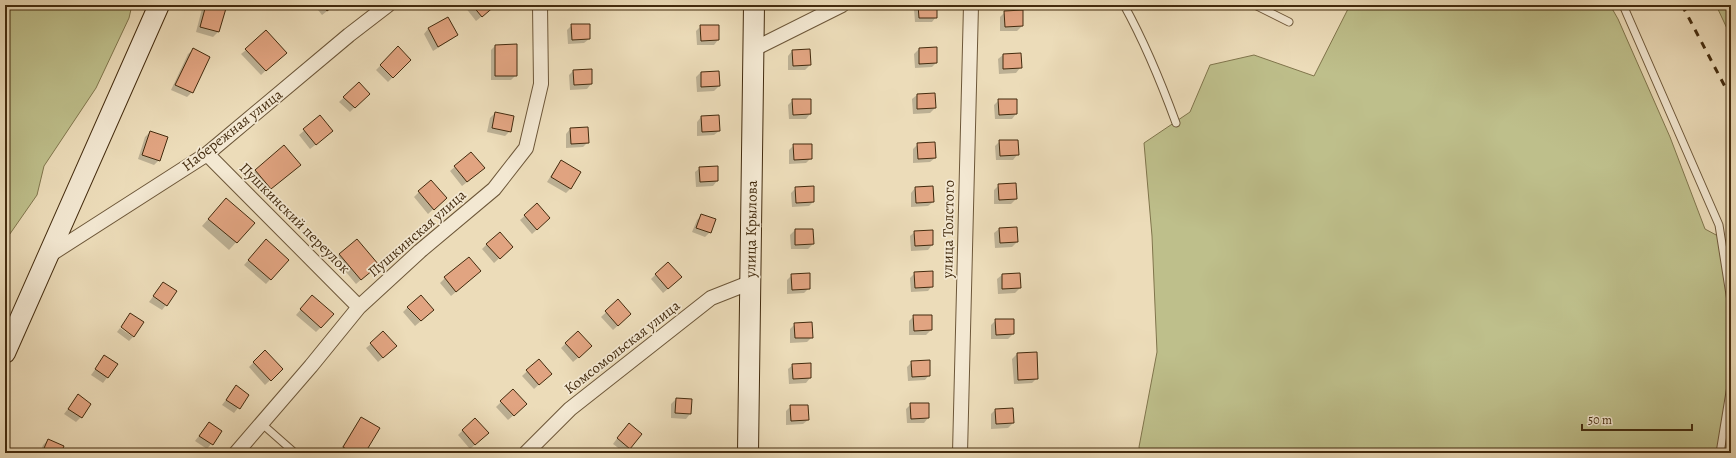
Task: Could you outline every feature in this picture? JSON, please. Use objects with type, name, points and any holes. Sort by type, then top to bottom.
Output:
[{"type":"main road","points":[[5,353],[159,5]]},
{"type":"main road","name":"улица Крылова","points":[[748,453],[754,5]]},
{"type":"street","name":"Набережная улица","points":[[48,256],[207,154],[349,35],[388,5]]},
{"type":"street","name":"Пушкинская улица","points":[[236,453],[260,423],[311,366],[359,307],[420,251],[494,189],[526,148],[541,84],[540,5]]},
{"type":"street","points":[[754,49],[842,5]]},
{"type":"street","name":"улица Толстого","points":[[960,453],[971,5]]},
{"type":"street","name":"Пушкинский переулок","points":[[207,154],[359,307]]},
{"type":"street","name":"Комсомольская улица","points":[[526,453],[570,409],[711,298],[750,283]]},
{"type":"lane","points":[[1124,5],[1142,39],[1163,87],[1176,123]]},
{"type":"lane","points":[[1254,5],[1289,22]]},
{"type":"lane","points":[[1623,5],[1719,225],[1731,301]]},
{"type":"lane","points":[[1720,453],[1731,386]]},
{"type":"lane","points":[[260,423],[295,453]]},
{"type":"green space","points":[[5,5],[132,5],[129,18],[96,88],[44,166],[37,195],[5,241]]},
{"type":"green space","points":[[1350,5],[1610,5],[1618,19],[1670,137],[1705,229],[1731,243],[1731,453],[1140,453],[1139,447],[1157,352],[1152,236],[1144,143],[1190,112],[1210,65],[1254,55],[1314,76]]},
{"type":"green space","points":[[1716,5],[1731,5],[1731,37]]},
{"type":"building","points":[[206,5],[227,5],[219,32],[200,27]]},
{"type":"building","points":[[323,5],[335,5],[327,11]]},
{"type":"building","points":[[472,5],[496,5],[482,17]]},
{"type":"building","points":[[918,5],[937,5],[937,18],[919,18]]},
{"type":"building","points":[[1023,10],[1023,26],[1005,27],[1004,11]]},
{"type":"building","points":[[448,17],[458,35],[438,47],[428,28]]},
{"type":"building","points":[[571,24],[590,24],[590,39],[572,40]]},
{"type":"building","points":[[700,25],[719,25],[719,40],[701,41]]},
{"type":"building","points":[[266,30],[287,53],[266,71],[245,49]]},
{"type":"building","points":[[517,44],[517,76],[495,76],[495,45]]},
{"type":"building","points":[[398,46],[411,60],[393,78],[380,65]]},
{"type":"building","points":[[937,47],[937,63],[919,64],[919,48]]},
{"type":"building","points":[[193,48],[210,57],[193,93],[175,85]]},
{"type":"building","points":[[810,49],[811,65],[793,66],[792,50]]},
{"type":"building","points":[[1021,53],[1022,68],[1003,69],[1003,54]]},
{"type":"building","points":[[592,69],[592,84],[574,85],[573,70]]},
{"type":"building","points":[[719,71],[720,86],[701,87],[701,72]]},
{"type":"building","points":[[359,82],[370,94],[355,108],[343,97]]},
{"type":"building","points":[[935,93],[936,108],[917,109],[917,94]]},
{"type":"building","points":[[792,99],[811,99],[811,114],[793,115]]},
{"type":"building","points":[[998,99],[1017,99],[1017,114],[999,115]]},
{"type":"building","points":[[495,112],[514,116],[511,132],[492,128]]},
{"type":"building","points":[[320,115],[333,131],[316,145],[303,129]]},
{"type":"building","points":[[719,115],[720,131],[702,132],[701,116]]},
{"type":"building","points":[[588,127],[589,143],[571,144],[570,128]]},
{"type":"building","points":[[150,131],[168,137],[160,161],[142,155]]},
{"type":"building","points":[[999,140],[1018,140],[1019,155],[1000,156]]},
{"type":"building","points":[[935,142],[936,158],[918,159],[917,143]]},
{"type":"building","points":[[793,144],[812,144],[812,159],[794,160]]},
{"type":"building","points":[[284,145],[301,165],[271,189],[255,170]]},
{"type":"building","points":[[471,152],[485,168],[467,182],[454,166]]},
{"type":"building","points":[[561,160],[581,172],[571,189],[551,177]]},
{"type":"building","points":[[718,166],[718,181],[700,182],[699,167]]},
{"type":"building","points":[[431,180],[447,198],[434,210],[418,191]]},
{"type":"building","points":[[1016,183],[1017,199],[999,200],[998,184]]},
{"type":"building","points":[[814,186],[814,202],[796,203],[795,187]]},
{"type":"building","points":[[933,186],[934,202],[916,203],[915,187]]},
{"type":"building","points":[[226,198],[255,223],[237,243],[208,219]]},
{"type":"building","points":[[537,203],[550,218],[537,230],[524,215]]},
{"type":"building","points":[[701,214],[716,219],[711,233],[696,228]]},
{"type":"building","points":[[1017,227],[1018,242],[1000,243],[999,228]]},
{"type":"building","points":[[795,229],[813,229],[814,244],[795,245]]},
{"type":"building","points":[[933,230],[933,245],[915,246],[914,231]]},
{"type":"building","points":[[500,232],[513,247],[500,259],[486,244]]},
{"type":"building","points":[[266,239],[289,260],[271,280],[248,260]]},
{"type":"building","points":[[357,239],[379,265],[361,280],[339,254]]},
{"type":"building","points":[[469,257],[481,271],[456,292],[444,277]]},
{"type":"building","points":[[668,262],[682,277],[668,289],[655,274]]},
{"type":"building","points":[[933,271],[933,287],[915,288],[914,272]]},
{"type":"building","points":[[810,273],[810,289],[792,290],[791,274]]},
{"type":"building","points":[[1020,273],[1021,288],[1002,289],[1002,274]]},
{"type":"building","points":[[163,282],[177,291],[167,306],[153,296]]},
{"type":"building","points":[[312,295],[334,314],[321,328],[300,309]]},
{"type":"building","points":[[421,295],[434,310],[421,321],[407,307]]},
{"type":"building","points":[[618,299],[631,314],[618,326],[605,311]]},
{"type":"building","points":[[130,313],[144,322],[134,337],[121,327]]},
{"type":"building","points":[[913,315],[932,315],[932,330],[914,331]]},
{"type":"building","points":[[995,319],[1014,319],[1014,334],[996,335]]},
{"type":"building","points":[[812,322],[813,338],[795,338],[794,323]]},
{"type":"building","points":[[383,331],[397,346],[383,358],[370,343]]},
{"type":"building","points":[[578,331],[592,346],[579,358],[565,343]]},
{"type":"building","points":[[265,350],[283,369],[271,381],[253,362]]},
{"type":"building","points":[[1037,352],[1038,379],[1018,380],[1017,353]]},
{"type":"building","points":[[104,355],[118,364],[108,378],[95,369]]},
{"type":"building","points":[[539,359],[552,374],[539,385],[526,370]]},
{"type":"building","points":[[930,360],[930,376],[912,377],[911,361]]},
{"type":"building","points":[[811,363],[811,378],[793,379],[792,364]]},
{"type":"building","points":[[236,385],[249,395],[240,409],[226,400]]},
{"type":"building","points":[[513,389],[527,404],[514,416],[500,401]]},
{"type":"building","points":[[78,394],[91,404],[82,418],[68,409]]},
{"type":"building","points":[[676,398],[692,399],[691,414],[675,413]]},
{"type":"building","points":[[910,403],[929,403],[929,418],[911,419]]},
{"type":"building","points":[[790,405],[808,405],[809,420],[791,421]]},
{"type":"building","points":[[1013,408],[1014,423],[996,424],[995,409]]},
{"type":"building","points":[[361,417],[380,428],[365,453],[353,453],[343,447]]},
{"type":"building","points":[[475,418],[489,433],[475,445],[462,430]]},
{"type":"building","points":[[209,422],[222,431],[213,445],[199,436]]},
{"type":"building","points":[[629,423],[642,434],[630,449],[617,438]]},
{"type":"building","points":[[48,439],[64,446],[61,453],[42,453]]},
{"type":"building","points":[[928,449],[928,453],[910,453],[909,450]]},
{"type":"building","points":[[1016,451],[1016,453],[997,453],[997,452]]},
{"type":"building","points":[[809,452],[809,453],[791,453]]},
{"type":"railway","points":[[1682,5],[1731,98]]}]
